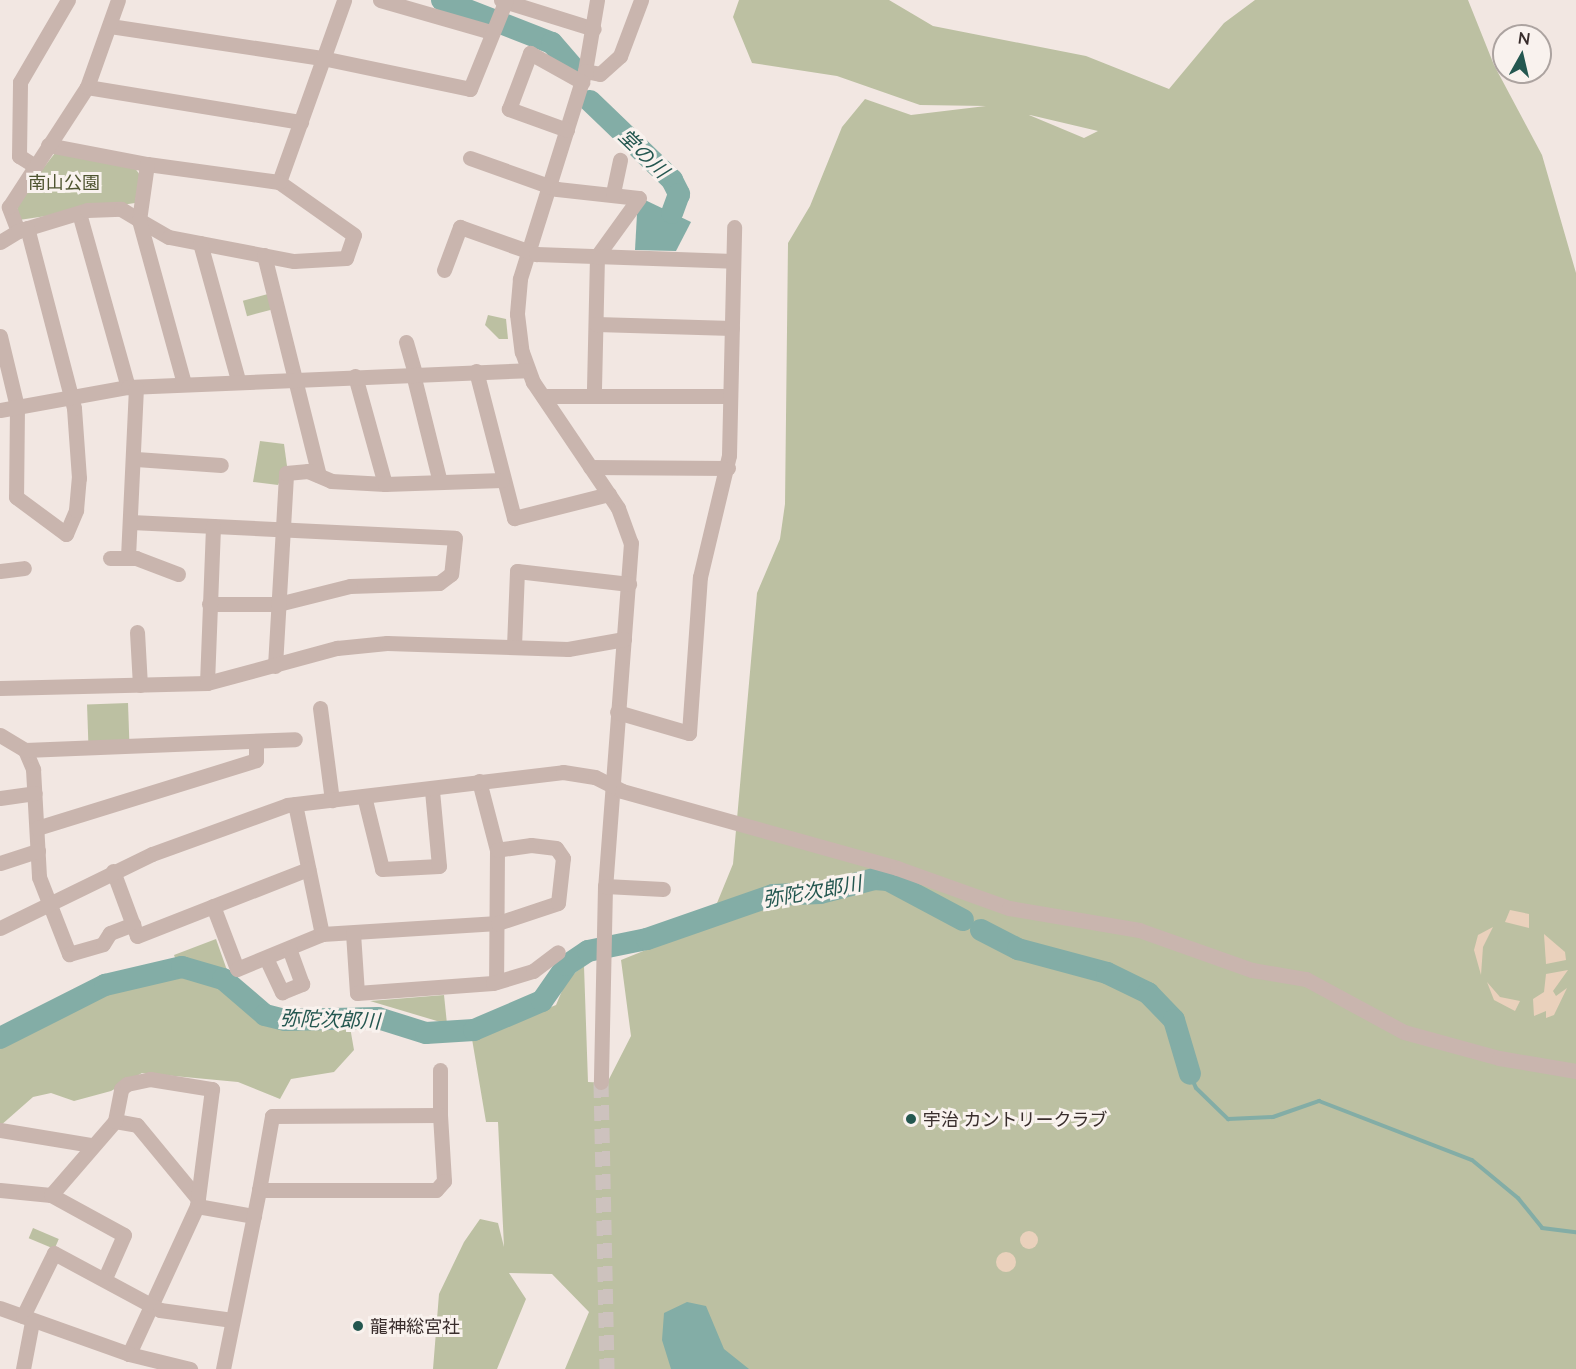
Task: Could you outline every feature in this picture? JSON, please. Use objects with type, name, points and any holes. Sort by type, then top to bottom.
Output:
[{"type":"street","points":[[35,166],[19,156],[20,82],[68,0]]},
{"type":"street","points":[[0,336],[17,407],[16,497],[66,534],[76,510],[79,478],[71,399],[22,229],[9,207],[87,87],[110,26],[117,0]]},
{"type":"street","points":[[279,182],[327,59],[344,0]]},
{"type":"street","points":[[380,0],[401,1],[492,31]]},
{"type":"street","points":[[597,0],[594,29],[583,77],[529,251],[517,314],[528,369],[543,396],[609,494],[631,543],[605,886],[601,1082]]},
{"type":"street","points":[[567,130],[509,109],[530,53],[583,77],[600,75],[620,56],[641,0]]},
{"type":"street","points":[[110,26],[327,59],[470,89],[503,2],[594,29]]},
{"type":"street","points":[[87,87],[301,122]]},
{"type":"street","points":[[0,242],[22,229],[79,213],[121,209],[169,237],[294,261],[346,258],[354,235],[279,182],[147,164],[48,145]]},
{"type":"street","points":[[470,158],[549,186],[639,198],[597,256],[594,393]]},
{"type":"street","points":[[613,193],[620,160]]},
{"type":"street","points":[[147,164],[140,220],[184,383]]},
{"type":"street","points":[[79,213],[132,387],[136,459],[128,557]]},
{"type":"street","points":[[444,270],[460,227],[529,251],[733,261]]},
{"type":"street","points":[[617,711],[689,733],[700,577],[728,468],[734,227]]},
{"type":"street","points":[[200,243],[238,380]]},
{"type":"street","points":[[264,255],[297,378],[319,475]]},
{"type":"street","points":[[596,324],[732,328]]},
{"type":"street","points":[[406,342],[440,482]]},
{"type":"street","points":[[0,410],[132,387],[238,380],[528,369]]},
{"type":"street","points":[[476,371],[502,480],[514,518],[609,494]]},
{"type":"street","points":[[355,376],[385,484]]},
{"type":"street","points":[[543,396],[594,393],[730,396]]},
{"type":"street","points":[[136,459],[221,465]]},
{"type":"street","points":[[590,466],[728,468]]},
{"type":"street","points":[[275,666],[286,473],[319,475],[331,481],[385,484],[502,480]]},
{"type":"street","points":[[131,522],[455,538],[451,574],[439,583],[350,586],[278,604],[209,604]]},
{"type":"street","points":[[207,683],[213,526]]},
{"type":"street","points":[[110,558],[128,557],[178,574]]},
{"type":"street","points":[[0,572],[24,568]]},
{"type":"street","points":[[514,646],[517,571],[629,584]]},
{"type":"street","points":[[137,632],[140,685]]},
{"type":"street","points":[[0,688],[207,683],[337,648],[387,643],[568,649],[624,639]]},
{"type":"street","points":[[320,708],[332,800]]},
{"type":"street","points":[[0,735],[26,750],[256,743],[296,739]]},
{"type":"street","points":[[37,828],[256,760],[256,743]]},
{"type":"street","points":[[26,750],[35,793],[38,851],[47,901],[69,954],[103,944],[110,933],[133,924]]},
{"type":"street","points":[[0,928],[47,901],[113,871],[295,804],[563,772],[897,868],[1009,908],[1139,930],[1252,970],[1306,979],[1404,1032],[1499,1058],[1576,1071]]},
{"type":"street","points":[[479,781],[497,850],[496,981]]},
{"type":"street","points":[[364,796],[382,869],[439,866],[432,789]]},
{"type":"street","points":[[0,798],[35,793]]},
{"type":"street","points":[[295,804],[322,934]]},
{"type":"street","points":[[213,906],[237,969],[322,934],[498,923],[558,903],[563,858],[556,849],[531,845],[497,850]]},
{"type":"street","points":[[0,863],[38,851]]},
{"type":"street","points":[[113,871],[137,936],[308,869]]},
{"type":"street","points":[[605,886],[663,890]]},
{"type":"street","points":[[353,933],[357,993],[496,981],[532,971],[558,952]]},
{"type":"street","points":[[266,958],[282,992],[302,984],[289,949]]},
{"type":"street","points":[[259,1190],[436,1190],[444,1181],[440,1070]]},
{"type":"street","points":[[51,1195],[115,1121],[122,1089],[133,1082],[150,1079],[212,1089],[197,1203],[149,1304],[129,1354]]},
{"type":"street","points":[[223,1369],[272,1116],[440,1115]]},
{"type":"street","points":[[115,1121],[137,1125],[197,1203],[254,1216]]},
{"type":"street","points":[[0,1130],[92,1145]]},
{"type":"street","points":[[0,1190],[51,1195],[124,1235],[105,1278]]},
{"type":"street","points":[[23,1369],[27,1319],[54,1253],[105,1278],[149,1304],[232,1320]]},
{"type":"street","points":[[0,1308],[129,1354],[190,1369]]},
{"type":"green space","points":[[739,0],[889,0],[933,26],[1086,56],[1169,89],[1224,23],[1255,0],[1468,0],[1492,60],[1492,84],[1504,84],[1542,155],[1576,273],[1576,1369],[565,1369],[589,1312],[552,1274],[509,1273],[526,1299],[497,1369],[433,1369],[439,1294],[464,1242],[480,1219],[498,1223],[504,1247],[498,1122],[486,1122],[472,1039],[556,1005],[567,979],[584,966],[588,1082],[607,1083],[631,1036],[621,960],[708,925],[733,864],[757,593],[780,539],[785,504],[788,243],[810,206],[842,127],[865,99],[911,115],[986,106],[920,105],[837,76],[752,63],[733,17]],"holes":[[[1029,115],[1098,131],[1084,138]]]},
{"type":"green space","name":"南山公園","points":[[55,153],[134,167],[140,175],[135,203],[19,220],[17,202]]},
{"type":"green space","points":[[268,294],[272,309],[247,316],[243,301]]},
{"type":"green space","points":[[488,315],[506,319],[508,339],[499,339],[485,325]]},
{"type":"green space","points":[[260,441],[284,444],[287,466],[278,485],[253,482]]},
{"type":"green space","points":[[128,703],[129,740],[88,741],[87,704]]},
{"type":"green space","points":[[216,939],[229,976],[177,963],[174,955]]},
{"type":"green space","points":[[194,976],[228,990],[257,1018],[295,1026],[350,1027],[354,1050],[334,1072],[291,1079],[280,1099],[238,1082],[142,1073],[111,1091],[74,1101],[51,1093],[33,1097],[0,1126],[0,1049],[30,1025],[152,978]]},
{"type":"green space","points":[[444,995],[447,1024],[370,1001]]},
{"type":"green space","points":[[33,1228],[59,1239],[54,1249],[29,1238]]},
{"type":"sand","points":[[1510,910],[1529,914],[1529,928],[1505,922]]},
{"type":"sand","points":[[1493,927],[1483,947],[1481,975],[1474,950],[1478,935]]},
{"type":"sand","points":[[1544,934],[1565,952],[1566,960],[1546,964]]},
{"type":"sand","points":[[1568,970],[1553,991],[1556,996],[1567,988],[1554,1015],[1546,1018],[1546,1011],[1534,1016],[1533,999],[1544,992],[1546,974]]},
{"type":"sand","points":[[1487,982],[1500,997],[1520,1001],[1515,1011],[1494,1000]]},
{"type":"sand","points":[[1025,1231],[1033,1231],[1038,1236],[1036,1247],[1025,1249],[1020,1244],[1020,1236]]},
{"type":"sand","points":[[1006,1252],[1013,1255],[1016,1262],[1013,1269],[1006,1272],[999,1269],[996,1262],[999,1255]]},
{"type":"water","points":[[645,200],[691,222],[676,251],[635,250],[637,214]]},
{"type":"water","points":[[687,1302],[706,1306],[724,1349],[749,1369],[671,1369],[662,1340],[664,1313]]},
{"type":"waterway","name":"堂の川","points":[[442,0],[552,43],[571,65]]},
{"type":"waterway","name":"堂の川","points":[[590,101],[672,180],[679,194],[672,213]]},
{"type":"waterway","name":"弥陀次郎川","points":[[0,1038],[105,985],[182,967],[223,979],[265,1015],[285,1020],[378,1018],[426,1033],[474,1030],[542,1001],[567,965],[588,951],[647,939],[773,895],[820,893],[874,879],[888,880],[963,920]]},
{"type":"waterway","name":"弥陀次郎川","points":[[981,930],[1018,949],[1107,973],[1148,993],[1174,1020],[1190,1074]]},
{"type":"waterway","points":[[1190,1074],[1196,1088],[1228,1119],[1273,1117],[1319,1101],[1472,1160],[1518,1198],[1542,1228],[1576,1232]]},
{"type":"tunnel","points":[[601,1082],[607,1369]]},
{"type":"place","name":"宇治 カントリークラブ","points":[[911,1119]]},
{"type":"place","name":"龍神総宮社","points":[[358,1326]]}]
